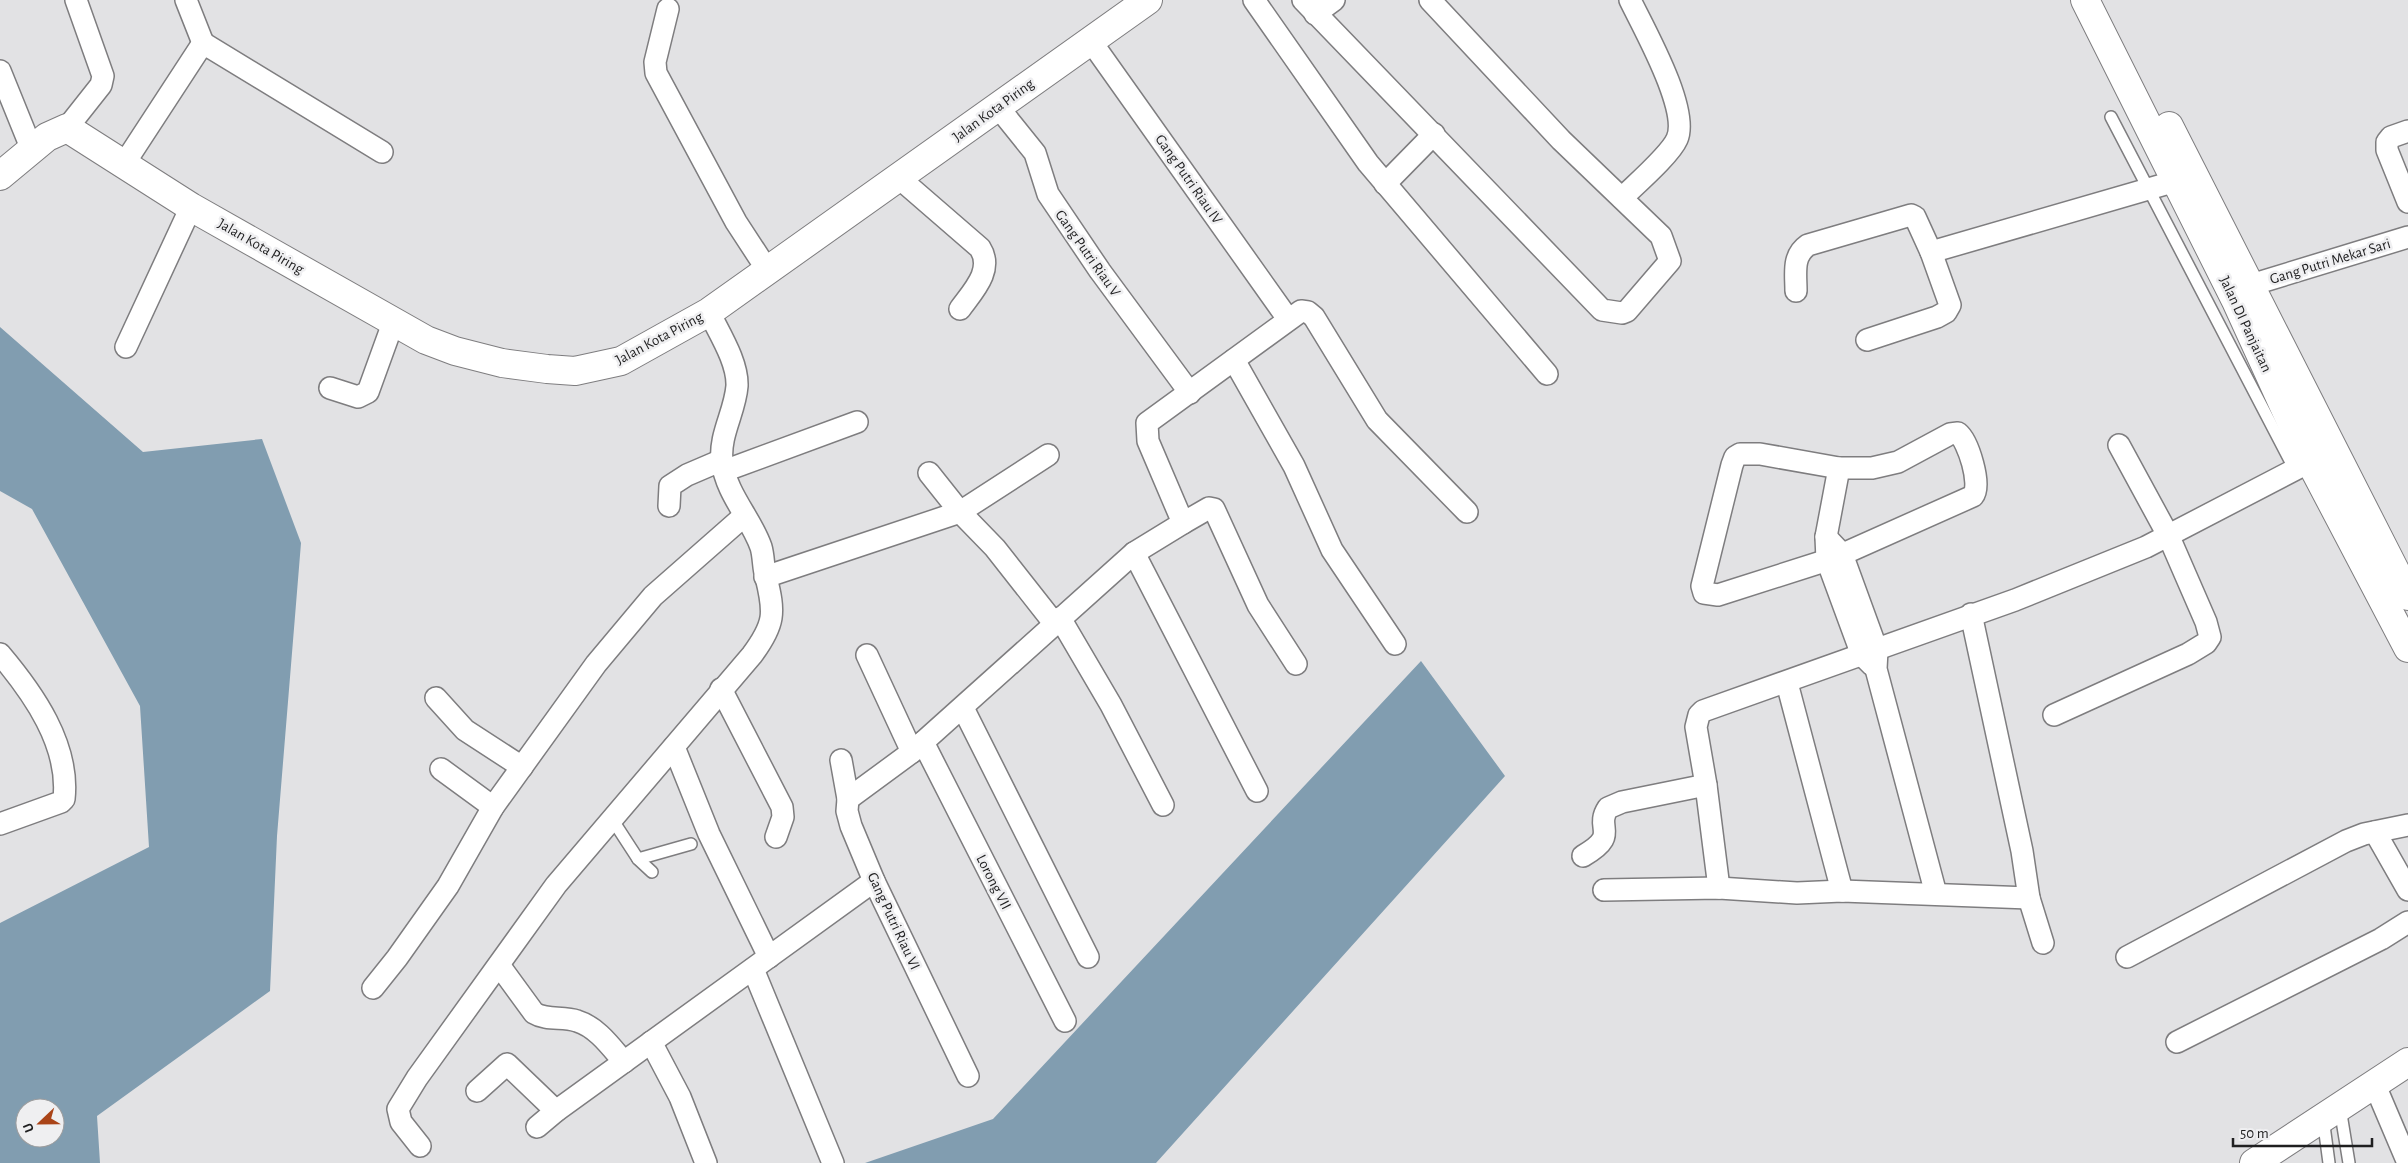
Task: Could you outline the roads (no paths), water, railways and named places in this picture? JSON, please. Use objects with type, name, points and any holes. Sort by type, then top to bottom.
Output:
[{"type":"main road","name":"Jalan Kota Piring","points":[[67,128],[192,207],[393,323],[455,351],[502,363],[575,371],[621,361],[709,312],[1148,0]]},
{"type":"main road","name":"Jalan DI Panjaitan","points":[[2085,0],[2236,301],[2283,377]]},
{"type":"main road","name":"Jalan DI Panjaitan","points":[[2104,0],[2251,285],[2313,460],[2408,648]]},
{"type":"main road","points":[[0,176],[47,137],[67,128]]},
{"type":"main road","name":"Jalan DI Panjaitan","points":[[2313,460],[2408,596]]},
{"type":"main road","points":[[2254,1163],[2408,1062]]},
{"type":"street","points":[[67,128],[101,85],[103,76],[76,0]]},
{"type":"street","points":[[186,0],[203,44],[382,152]]},
{"type":"street","points":[[1254,0],[1368,163],[1547,374]]},
{"type":"street","points":[[1334,0],[1309,7],[1434,134],[1602,310],[1611,313],[1622,313],[1627,310],[1670,261],[1669,252],[1660,236],[1561,140],[1442,4]]},
{"type":"street","points":[[1622,198],[1674,144],[1680,121],[1675,100],[1630,0]]},
{"type":"street","points":[[668,9],[655,62],[656,72],[736,222],[768,271]]},
{"type":"street","name":"Gang Putri Riau IV","points":[[1090,40],[1288,319]]},
{"type":"street","points":[[124,164],[203,44]]},
{"type":"street","points":[[0,71],[32,150]]},
{"type":"street","name":"Gang Putri Riau V","points":[[998,107],[1035,154],[1048,194],[1058,210],[1100,271],[1190,393]]},
{"type":"street","points":[[2408,130],[2391,137],[2387,142],[2390,156],[2408,202]]},
{"type":"street","points":[[1385,184],[1434,134]]},
{"type":"street","points":[[898,177],[980,248],[984,255],[985,271],[975,289],[960,309]]},
{"type":"street","points":[[1931,252],[2176,181]]},
{"type":"street","points":[[126,346],[192,207]]},
{"type":"street","points":[[1796,291],[1796,261],[1801,250],[1808,245],[1910,215],[1915,217],[1931,252],[1950,305],[1946,312],[1937,318],[1867,340]]},
{"type":"street","name":"Gang Putri Mekar Sari","points":[[2251,285],[2408,237]]},
{"type":"street","points":[[1183,523],[1148,441],[1146,427],[1152,418],[1190,393],[1301,311],[1308,312],[1314,317],[1377,420],[1467,512]]},
{"type":"street","points":[[420,1146],[401,1122],[398,1109],[556,885],[764,639],[773,615],[772,595],[765,577],[761,547],[744,516],[723,465],[722,443],[737,384],[730,360],[709,312]]},
{"type":"street","points":[[330,388],[358,397],[368,392],[393,323]]},
{"type":"street","points":[[1234,360],[1294,466],[1332,550],[1395,644]]},
{"type":"street","points":[[669,506],[670,486],[688,474],[723,465],[857,422]]},
{"type":"street","points":[[1958,433],[1964,440],[1978,486],[1973,496],[1958,504],[1834,557],[1718,596],[1704,593],[1702,586],[1735,457],[1747,452],[1839,468],[1889,466],[1950,434],[1958,433]]},
{"type":"street","points":[[2054,715],[2188,654],[2206,643],[2210,637],[2206,622],[2169,537],[2119,445]]},
{"type":"street","points":[[765,577],[960,512],[1048,455]]},
{"type":"street","points":[[1719,888],[1706,785],[1696,727],[1699,715],[1709,708],[1872,658],[1971,614],[2016,600],[2169,537],[2313,460]]},
{"type":"street","points":[[1839,468],[1826,536],[1872,658],[1936,894]]},
{"type":"street","points":[[929,473],[960,512],[995,548],[1057,621],[1111,705],[1163,804]]},
{"type":"street","points":[[848,799],[918,747],[1134,554],[1209,508],[1214,509],[1258,605],[1296,664]]},
{"type":"street","points":[[373,988],[397,958],[448,886],[493,807],[596,664],[653,596],[744,516]]},
{"type":"street","points":[[1134,554],[1257,792]]},
{"type":"street","points":[[1971,614],[2022,850],[2029,898],[2043,943]]},
{"type":"street","points":[[0,654],[19,676],[47,720],[63,770],[64,799],[0,824]]},
{"type":"street","name":"Lorong VII","points":[[867,655],[1065,1021]]},
{"type":"street","points":[[1787,683],[1842,891]]},
{"type":"street","points":[[721,689],[782,807],[782,817],[776,836]]},
{"type":"street","points":[[436,698],[465,730],[522,767]]},
{"type":"street","points":[[963,708],[1088,957]]},
{"type":"street","points":[[674,747],[761,963],[833,1163]]},
{"type":"street","name":"Gang Putri Riau VI","points":[[841,760],[848,799],[847,811],[851,826],[874,881],[968,1076]]},
{"type":"street","points":[[441,769],[493,807]]},
{"type":"street","points":[[1583,856],[1602,843],[1606,832],[1605,816],[1608,808],[1622,802],[1706,785]]},
{"type":"street","points":[[2127,957],[2346,841],[2374,832],[2408,825]]},
{"type":"street","points":[[2374,832],[2408,890]]},
{"type":"street","points":[[537,1127],[556,1111],[874,881]]},
{"type":"street","points":[[1604,890],[1719,888],[1797,893],[1842,891],[2029,898]]},
{"type":"street","points":[[2177,1042],[2381,939],[2408,922]]},
{"type":"street","points":[[499,965],[534,1013],[581,1023],[605,1040],[624,1062]]},
{"type":"street","points":[[651,1042],[680,1097],[706,1163]]},
{"type":"street","points":[[477,1091],[507,1064],[556,1111]]},
{"type":"street","points":[[2374,1083],[2408,1163]]},
{"type":"lane","points":[[2111,118],[2149,189],[2313,460]]},
{"type":"lane","points":[[612,819],[638,859],[652,872]]},
{"type":"lane","points":[[638,859],[691,844]]},
{"type":"lane","points":[[2330,1163],[2332,1112]]},
{"type":"lane","points":[[2332,1112],[2349,1163]]},
{"type":"water","points":[[0,327],[143,452],[262,439],[301,543],[277,836],[270,991],[97,1116],[100,1163],[0,1163],[0,923],[149,847],[140,706],[32,509],[0,491]]},
{"type":"water","points":[[1421,661],[1505,776],[1156,1163],[865,1163],[993,1119]]}]
